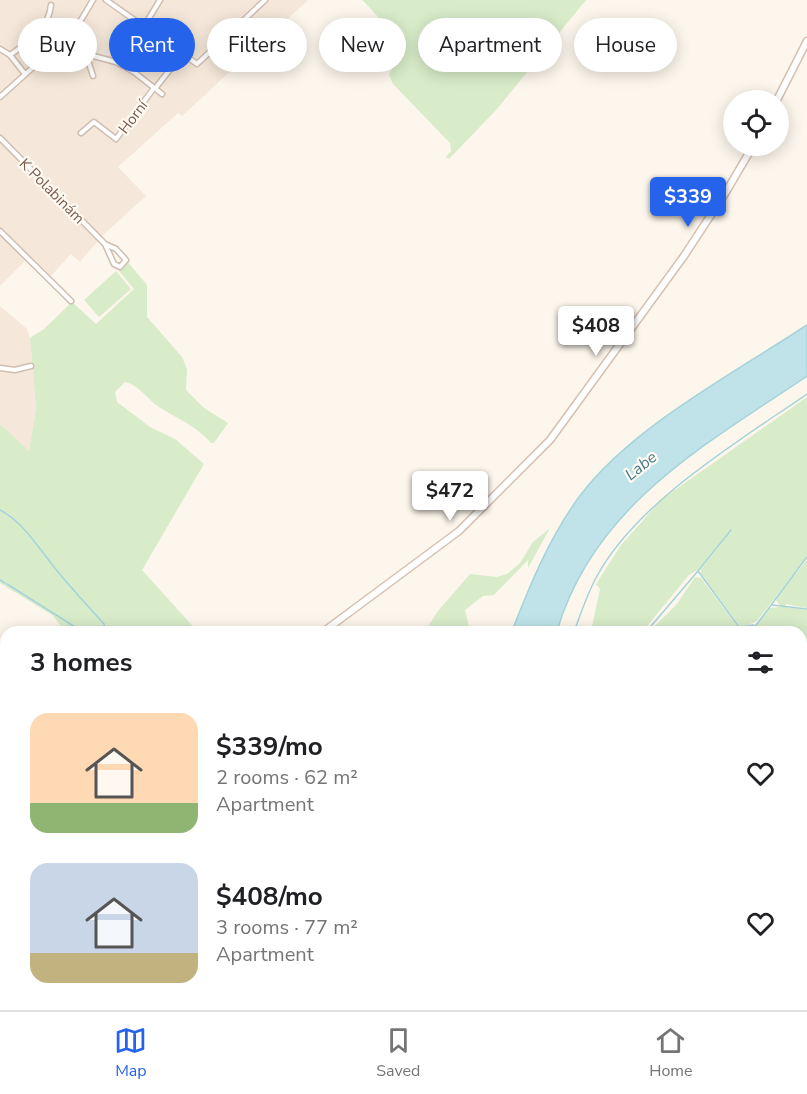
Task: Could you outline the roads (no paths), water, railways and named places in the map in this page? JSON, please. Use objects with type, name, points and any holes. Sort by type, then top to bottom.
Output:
[{"type":"street","points":[[82,18],[93,0]]},
{"type":"street","points":[[106,0],[133,18]]},
{"type":"street","points":[[150,18],[160,0]]},
{"type":"street","points":[[195,62],[197,64],[266,0]]},
{"type":"street","points":[[49,18],[51,5]]},
{"type":"street","points":[[44,13],[48,18]]},
{"type":"street","points":[[782,90],[807,41]]},
{"type":"street","points":[[0,49],[10,55],[25,74]]},
{"type":"street","points":[[10,55],[18,49]]},
{"type":"street","points":[[97,57],[116,62],[134,72],[162,94]]},
{"type":"street","points":[[0,97],[27,72]]},
{"type":"street","points":[[92,72],[93,76]]},
{"type":"street","name":"Horní","points":[[81,133],[94,122],[116,139],[167,72]]},
{"type":"street","name":"K Polabinám","points":[[0,138],[105,244],[114,264],[120,267],[126,260],[116,249],[105,244]]},
{"type":"street","points":[[331,626],[459,531],[550,440],[684,256],[747,156]]},
{"type":"street","points":[[0,231],[71,301]]},
{"type":"street","points":[[0,240],[4,235]]},
{"type":"street","points":[[0,368],[15,370],[32,366]]},
{"type":"water","name":"Labe","points":[[807,325],[807,376],[693,454],[625,513],[597,548],[574,587],[559,626],[514,626],[549,545],[579,497],[626,447],[716,382]]},
{"type":"waterway","points":[[576,626],[597,576],[615,549],[637,523],[692,475],[807,394]]},
{"type":"waterway","points":[[0,510],[17,522],[30,536],[104,626]]},
{"type":"waterway","points":[[698,571],[731,530]]},
{"type":"waterway","points":[[755,626],[807,557]]},
{"type":"waterway","points":[[651,626],[698,571],[738,626]]},
{"type":"waterway","points":[[0,580],[5,583]]},
{"type":"waterway","points":[[7,584],[74,626]]},
{"type":"waterway","points":[[772,605],[807,609]]},
{"type":"waterway","points":[[746,626],[754,625]]}]
